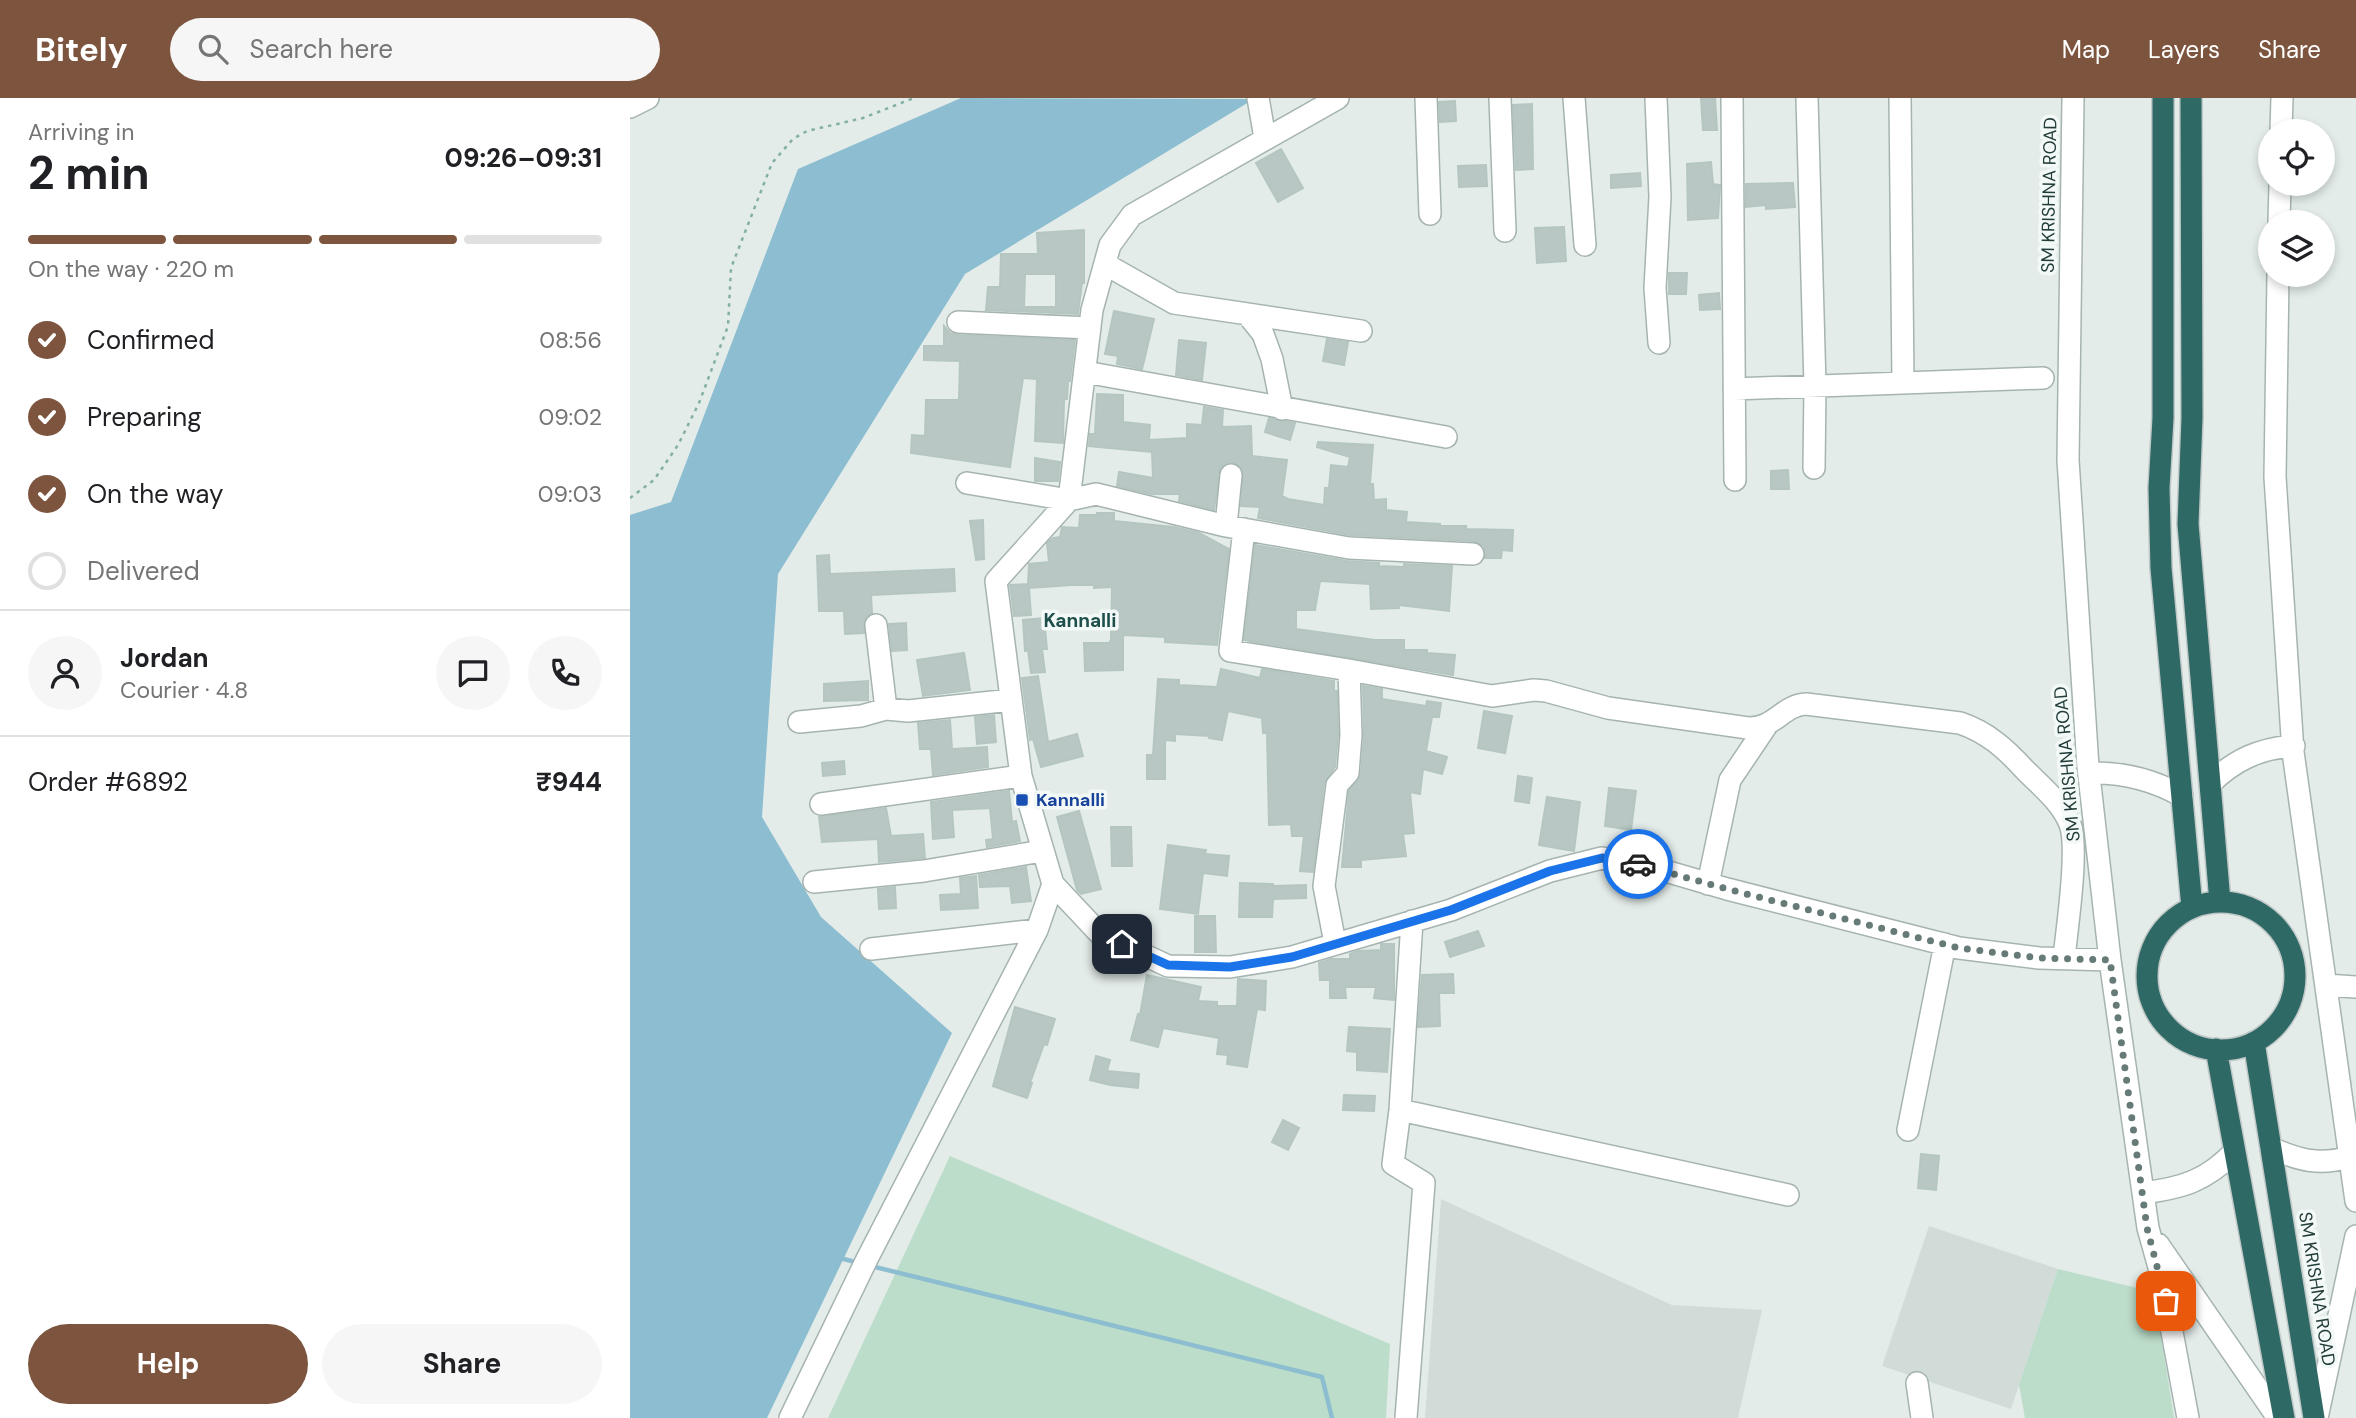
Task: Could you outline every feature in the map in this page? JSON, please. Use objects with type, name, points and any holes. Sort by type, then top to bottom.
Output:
[{"type":"highway","points":[[2162,98],[2161,568],[2192,908]]},
{"type":"highway","points":[[2191,98],[2192,418],[2188,524],[2220,902]]},
{"type":"highway","points":[[2220,902],[2245,906],[2269,919],[2287,941],[2292,953],[2296,980],[2289,1006],[2274,1028],[2254,1042],[2239,1048],[2216,1049],[2199,1046],[2175,1034],[2158,1014],[2148,989],[2149,962],[2158,937],[2178,917],[2192,908],[2220,902]]},
{"type":"highway","name":"SM KRISHNA ROAD","points":[[2254,1042],[2316,1418]]},
{"type":"highway","points":[[2216,1049],[2284,1418]]},
{"type":"street","points":[[630,107],[648,98]]},
{"type":"street","points":[[1338,98],[1132,215],[1110,245],[1092,310],[1069,499],[996,581],[1021,776],[1053,884],[1100,934],[1168,965],[1230,967],[1292,957],[1451,910],[1550,871],[1602,858],[1645,865],[1708,884],[1945,944],[2039,958],[2110,960]]},
{"type":"street","points":[[1426,98],[1430,214]]},
{"type":"street","points":[[1500,98],[1505,231]]},
{"type":"street","points":[[1574,98],[1586,246]]},
{"type":"street","points":[[1656,98],[1660,197],[1655,288],[1659,343]]},
{"type":"street","points":[[1732,98],[1735,480]]},
{"type":"street","points":[[1807,98],[1815,386],[1814,468]]},
{"type":"street","points":[[1900,98],[1903,382]]},
{"type":"street","name":"SM KRISHNA ROAD","points":[[2073,98],[2068,460],[2089,773],[2110,960],[2147,1228],[2162,1278],[2188,1418]]},
{"type":"street","points":[[2281,119],[2282,98]]},
{"type":"street","points":[[1259,102],[1265,138]]},
{"type":"street","points":[[1105,264],[1174,303],[1361,331]]},
{"type":"street","points":[[2278,287],[2275,477],[2294,746],[2356,1201]]},
{"type":"street","points":[[1247,314],[1264,334],[1282,409]]},
{"type":"street","points":[[958,322],[1090,328]]},
{"type":"street","points":[[1085,372],[1446,437]]},
{"type":"street","points":[[1734,389],[2043,378]]},
{"type":"street","points":[[1231,475],[1235,528],[1230,652],[1492,696],[1534,690],[1546,691],[1617,709],[1748,728],[1767,725]]},
{"type":"street","points":[[967,483],[1069,499],[1096,494],[1235,528],[1349,548],[1474,554]]},
{"type":"street","points":[[876,625],[886,709]]},
{"type":"street","points":[[1335,943],[1324,886],[1337,785],[1348,773],[1351,735],[1349,670]]},
{"type":"street","points":[[799,722],[861,716],[886,709],[908,711],[1011,700]]},
{"type":"street","points":[[1708,884],[1730,780],[1767,725],[1791,708],[1806,704],[1960,723],[1987,735],[2008,751],[2059,805],[2069,823],[2073,836],[2064,958]]},
{"type":"street","points":[[2210,784],[2232,764],[2245,757],[2270,749],[2294,746]]},
{"type":"street","points":[[2089,773],[2137,777],[2182,796]]},
{"type":"street","points":[[821,804],[1021,776]]},
{"type":"street","points":[[814,882],[924,871],[1042,851]]},
{"type":"street","points":[[790,1418],[864,1265],[1037,930],[1053,884]]},
{"type":"street","points":[[1406,1418],[1424,1183],[1393,1164],[1400,1110],[1412,922]]},
{"type":"street","points":[[871,949],[1037,930]]},
{"type":"street","points":[[1908,1130],[1945,944]]},
{"type":"street","points":[[2326,985],[2356,987]]},
{"type":"street","points":[[1400,1110],[1788,1195]]},
{"type":"street","points":[[2271,1148],[2329,1163],[2349,1157]]},
{"type":"street","points":[[2143,1193],[2174,1189],[2188,1184],[2213,1171],[2234,1152]]},
{"type":"street","points":[[2147,1228],[2278,1418]]},
{"type":"street","points":[[2316,1418],[2356,1236]]},
{"type":"street","points":[[1917,1383],[1922,1418]]},
{"type":"path","points":[[630,498],[654,480],[678,446],[699,403],[728,327],[731,268],[772,163],[793,139],[807,131],[863,118],[914,98]]},
{"type":"shaded area","points":[[1441,1199],[1672,1305],[1762,1310],[1738,1418],[1425,1418]]},
{"type":"shaded area","points":[[1929,1226],[2058,1269],[2011,1409],[1882,1366]]},
{"type":"green space","points":[[950,1156],[1390,1344],[1386,1418],[828,1418]]},
{"type":"green space","points":[[2058,1269],[2154,1292],[2174,1418],[2025,1418],[2019,1385]]},
{"type":"water","points":[[961,98],[1254,99],[965,274],[778,574],[762,817],[821,917],[952,1033],[767,1418],[630,1418],[630,515],[671,502],[798,169]]},
{"type":"building","points":[[1701,98],[1715,98],[1717,130],[1703,130]]},
{"type":"building","points":[[1455,101],[1456,121],[1440,122],[1439,102]]},
{"type":"building","points":[[1532,104],[1533,169],[1516,170],[1513,105]]},
{"type":"building","points":[[1281,149],[1303,188],[1278,202],[1256,163]]},
{"type":"building","points":[[1711,162],[1713,184],[1720,185],[1718,218],[1688,220],[1687,164]]},
{"type":"building","points":[[1486,165],[1487,186],[1459,187],[1458,166]]},
{"type":"building","points":[[1640,173],[1641,186],[1611,188],[1611,175]]},
{"type":"building","points":[[1793,183],[1795,207],[1746,207],[1746,184]]},
{"type":"building","points":[[1564,227],[1566,261],[1537,263],[1535,228]]},
{"type":"building","points":[[1084,230],[1084,283],[1078,314],[986,310],[988,287],[1000,287],[1001,254],[1038,254],[1037,233]],"holes":[[[1025,274],[1056,274],[1056,307],[1024,307]]]},
{"type":"building","points":[[1669,273],[1687,273],[1686,294],[1669,294]]},
{"type":"building","points":[[1719,293],[1720,309],[1700,310],[1699,295]]},
{"type":"building","points":[[1114,311],[1154,319],[1142,369],[1117,364],[1118,356],[1105,354]]},
{"type":"building","points":[[944,326],[950,333],[957,335],[1075,340],[1067,399],[1064,399],[1063,443],[1035,441],[1037,379],[1023,378],[1010,467],[911,453],[912,435],[925,436],[926,400],[959,400],[960,361],[924,360],[924,346],[944,346]]},
{"type":"building","points":[[1327,339],[1348,342],[1344,365],[1323,361]]},
{"type":"building","points":[[1179,340],[1206,343],[1202,380],[1176,375]]},
{"type":"building","points":[[1097,394],[1123,395],[1123,422],[1150,425],[1149,440],[1187,438],[1187,424],[1202,425],[1204,407],[1223,410],[1222,427],[1251,426],[1252,456],[1287,460],[1282,496],[1288,499],[1324,505],[1331,465],[1348,467],[1350,457],[1317,447],[1318,442],[1373,445],[1370,484],[1373,484],[1374,500],[1386,499],[1386,510],[1407,512],[1406,522],[1466,526],[1466,529],[1513,530],[1512,551],[1502,550],[1501,558],[1485,558],[1484,546],[1474,541],[1350,535],[1258,518],[1260,507],[1241,506],[1243,470],[1233,462],[1220,468],[1214,510],[1179,501],[1180,494],[1151,494],[1117,486],[1119,472],[1153,478],[1152,452],[1089,446],[1090,434],[1095,434]]},
{"type":"building","points":[[1269,418],[1295,423],[1290,440],[1265,432]]},
{"type":"building","points":[[1035,458],[1060,462],[1058,481],[1035,481]]},
{"type":"building","points":[[1788,470],[1789,489],[1771,489],[1771,471]]},
{"type":"building","points":[[1114,513],[1114,521],[1174,527],[1199,533],[1229,549],[1217,645],[1165,642],[1165,637],[1123,635],[1123,670],[1085,671],[1084,643],[1109,643],[1111,640],[1112,587],[1071,585],[1029,588],[1031,615],[1014,616],[1010,585],[1028,584],[1029,564],[1049,562],[1047,543],[1060,537],[1062,527],[1079,528],[1080,515]]},
{"type":"building","points":[[983,520],[984,559],[976,560],[970,521]]},
{"type":"building","points":[[1255,545],[1347,561],[1379,563],[1379,566],[1452,566],[1449,611],[1399,605],[1399,608],[1371,609],[1370,584],[1320,581],[1315,610],[1296,610],[1296,629],[1375,640],[1404,640],[1404,650],[1427,650],[1427,653],[1455,655],[1453,675],[1244,640]]},
{"type":"building","points":[[829,555],[830,574],[954,569],[955,591],[871,595],[872,613],[864,620],[864,633],[845,634],[844,611],[819,611],[817,556]]},
{"type":"building","points":[[1044,618],[1047,649],[1042,649],[1045,672],[1031,673],[1028,650],[1025,651],[1023,620]]},
{"type":"building","points":[[906,623],[907,650],[892,651],[889,624]]},
{"type":"building","points":[[964,653],[970,690],[923,696],[917,660]]},
{"type":"building","points":[[1221,669],[1260,678],[1262,669],[1334,681],[1334,691],[1337,691],[1338,735],[1335,767],[1324,783],[1313,872],[1300,871],[1304,836],[1292,836],[1291,824],[1269,825],[1267,733],[1263,733],[1262,718],[1228,711],[1222,740],[1209,738],[1210,736],[1175,734],[1175,741],[1165,740],[1165,779],[1147,779],[1147,755],[1153,755],[1158,679],[1179,680],[1179,685],[1217,687]]},
{"type":"building","points":[[1038,676],[1048,742],[1077,734],[1083,756],[1041,767],[1033,739],[1030,740],[1022,678]]},
{"type":"building","points":[[868,681],[868,700],[824,701],[824,684]]},
{"type":"building","points":[[1363,686],[1382,689],[1382,699],[1426,706],[1427,701],[1441,703],[1439,717],[1432,717],[1426,751],[1447,757],[1442,774],[1423,769],[1420,794],[1410,792],[1414,833],[1403,834],[1406,856],[1361,860],[1361,867],[1342,867],[1349,791],[1361,774],[1364,735]]},
{"type":"building","points":[[1484,711],[1512,716],[1505,753],[1478,748]]},
{"type":"building","points":[[994,715],[996,742],[977,744],[975,717]]},
{"type":"building","points":[[950,720],[952,749],[987,747],[988,767],[933,775],[931,749],[920,749],[918,723]]},
{"type":"building","points":[[844,761],[845,774],[823,776],[822,763]]},
{"type":"building","points":[[1518,776],[1532,778],[1529,803],[1515,801]]},
{"type":"building","points":[[1609,788],[1636,791],[1631,830],[1605,826]]},
{"type":"building","points":[[1009,791],[1012,822],[1016,821],[1020,841],[987,847],[986,840],[993,839],[990,808],[952,810],[954,837],[933,839],[931,802]]},
{"type":"building","points":[[1547,797],[1580,802],[1574,851],[1539,845]]},
{"type":"building","points":[[886,808],[891,836],[923,834],[925,858],[879,862],[878,839],[822,842],[819,817]]},
{"type":"building","points":[[1079,811],[1101,889],[1081,894],[1077,890],[1057,817]]},
{"type":"building","points":[[1111,827],[1131,827],[1132,866],[1112,866]]},
{"type":"building","points":[[1168,845],[1206,850],[1205,854],[1229,856],[1227,876],[1203,873],[1198,914],[1160,909]]},
{"type":"building","points":[[1026,867],[1031,901],[1012,903],[1010,886],[980,887],[979,875]]},
{"type":"building","points":[[976,876],[978,908],[941,910],[940,895],[961,894],[960,878]]},
{"type":"building","points":[[1240,883],[1306,885],[1306,898],[1273,899],[1272,917],[1239,917]]},
{"type":"building","points":[[895,887],[896,908],[879,909],[878,889]]},
{"type":"building","points":[[1195,916],[1215,916],[1216,952],[1195,952]]},
{"type":"building","points":[[1478,931],[1484,946],[1450,957],[1445,942]]},
{"type":"building","points":[[1381,944],[1394,944],[1394,1000],[1374,998],[1376,987],[1345,987],[1346,998],[1330,998],[1330,980],[1320,980],[1319,963],[1331,959],[1350,959],[1350,954],[1358,951],[1381,950]]},
{"type":"building","points":[[1453,974],[1454,993],[1439,993],[1440,1026],[1418,1027],[1422,975]]},
{"type":"building","points":[[1147,975],[1201,987],[1198,1001],[1217,1002],[1217,1006],[1237,1006],[1238,979],[1266,981],[1265,1010],[1257,1009],[1247,1067],[1227,1064],[1228,1055],[1217,1054],[1219,1038],[1163,1028],[1158,1047],[1131,1040],[1138,1014],[1140,1015]]},
{"type":"building","points":[[1015,1007],[1055,1019],[1030,1083],[1027,1098],[993,1086]]},
{"type":"building","points":[[1349,1027],[1390,1029],[1387,1072],[1357,1070],[1357,1052],[1347,1051]]},
{"type":"building","points":[[1096,1056],[1110,1060],[1107,1071],[1139,1074],[1138,1088],[1090,1080]]},
{"type":"building","points":[[1344,1095],[1375,1096],[1374,1111],[1343,1110]]},
{"type":"building","points":[[1283,1120],[1299,1128],[1288,1150],[1272,1142]]},
{"type":"building","points":[[1921,1154],[1939,1156],[1936,1190],[1918,1188]]},
{"type":"waterway","points":[[840,1258],[859,1263]]},
{"type":"waterway","points":[[871,1266],[1322,1377],[1332,1418]]},
{"type":"way so far","points":[[1638,864],[1959,948],[2039,958],[2110,960],[2147,1228],[2166,1301]]},
{"type":"place","name":"Kannalli","points":[[1022,800]]},
{"type":"district","name":"Kannalli","points":[[1080,620]]},
{"type":"route","points":[[1122,944],[1168,965],[1230,967],[1292,957],[1451,910],[1550,871],[1602,858],[1638,864]]}]
